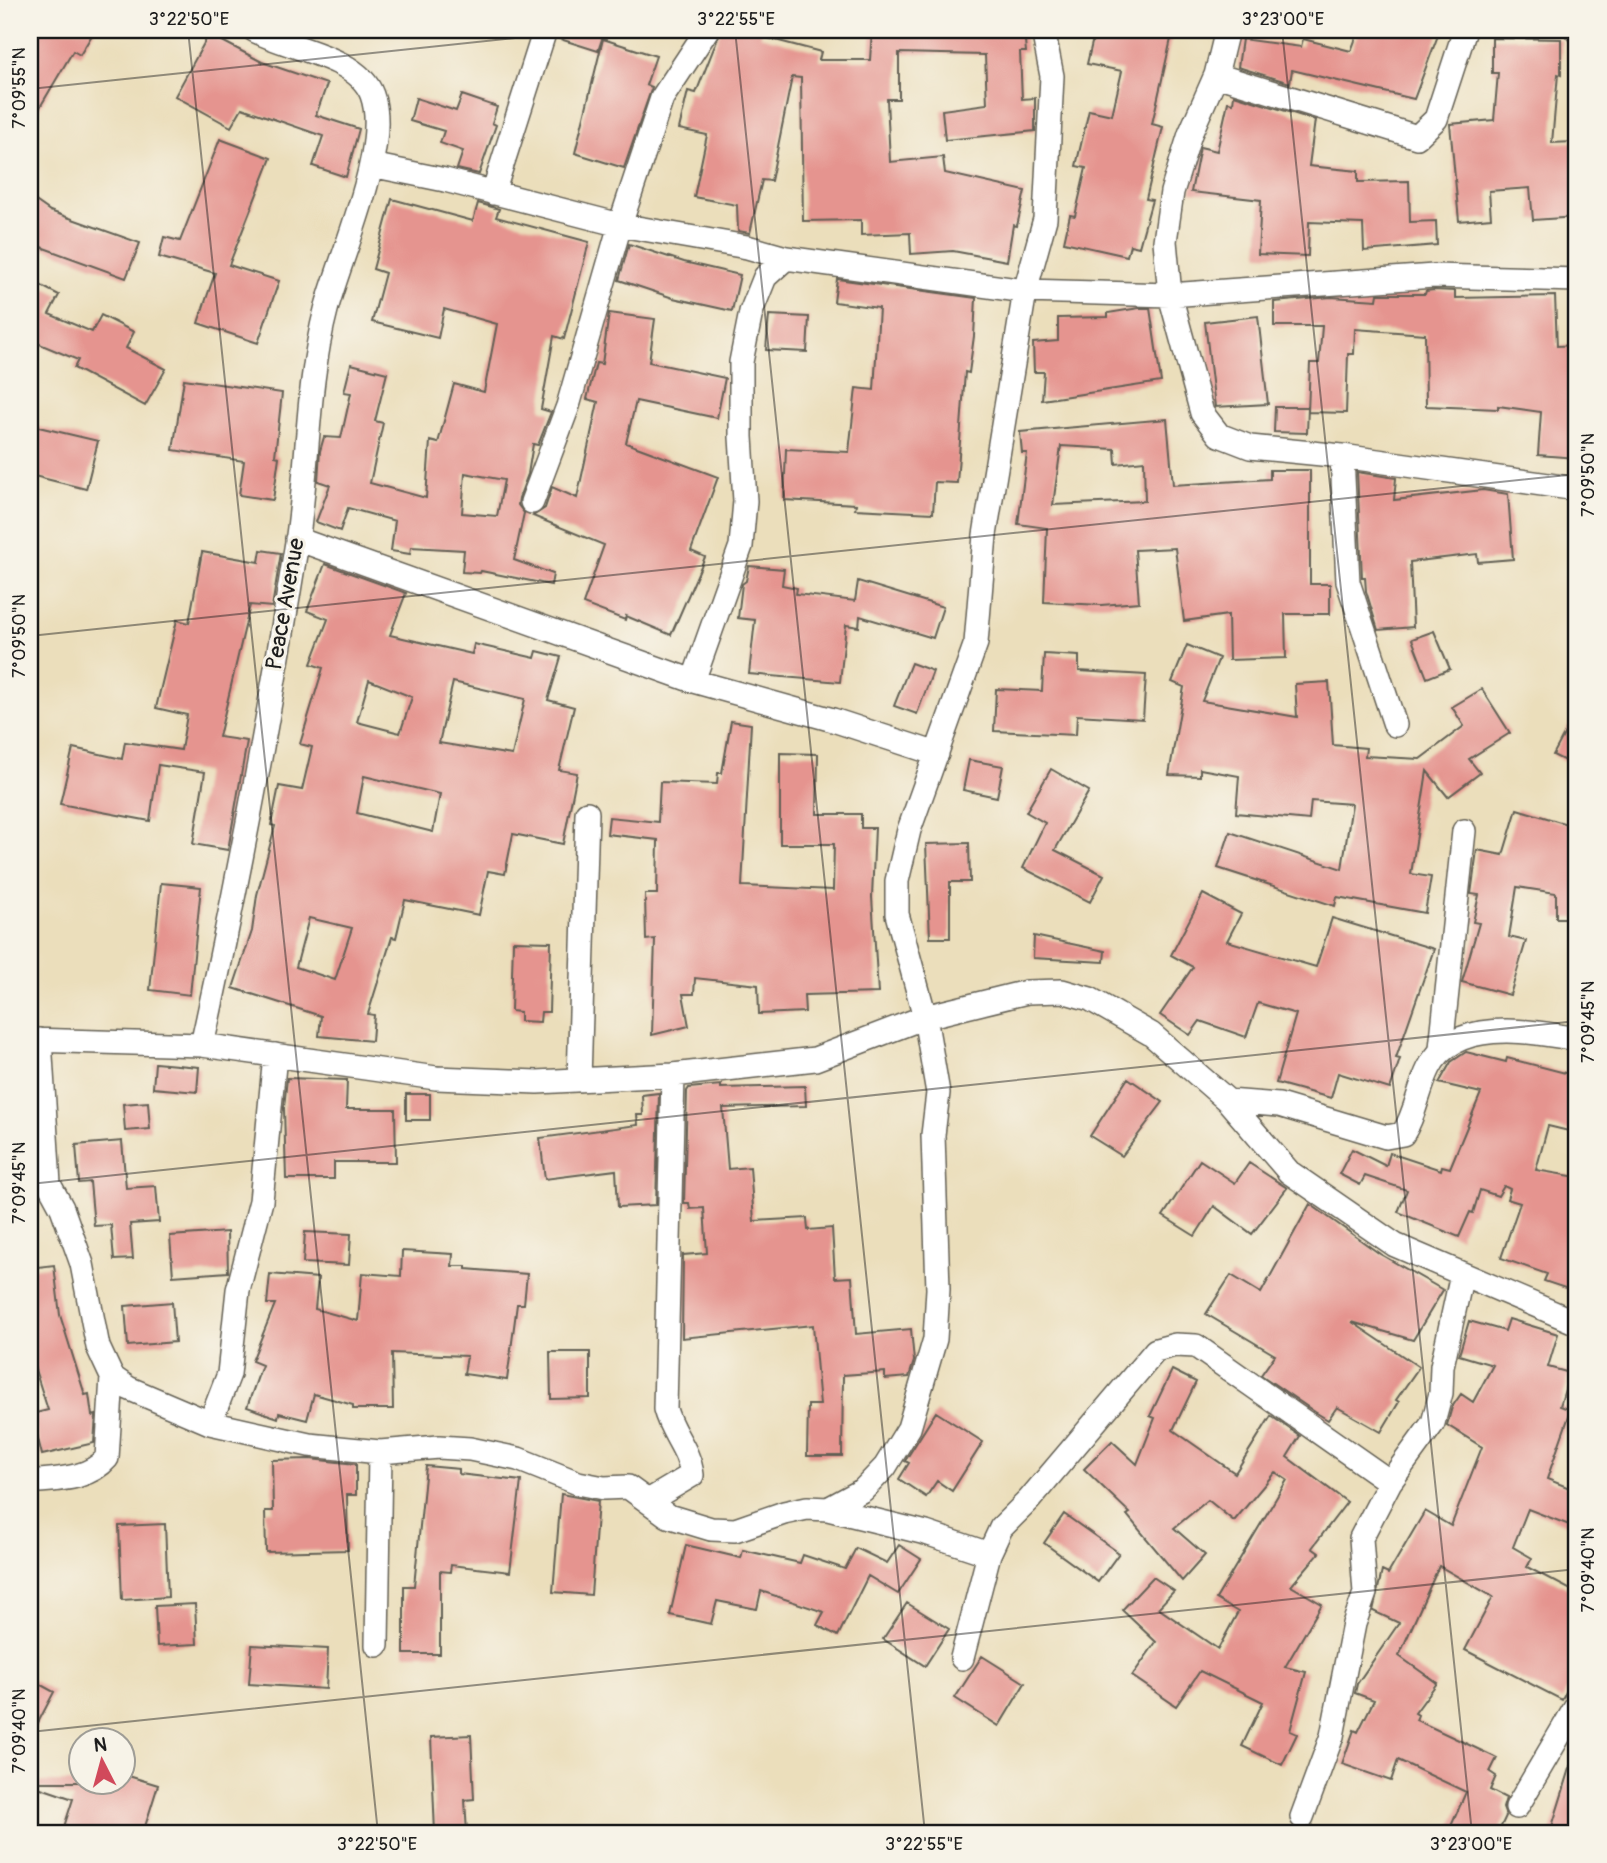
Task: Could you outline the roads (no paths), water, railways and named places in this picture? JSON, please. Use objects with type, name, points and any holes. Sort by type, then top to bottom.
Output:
[{"type":"street","name":"Peace Avenue","points":[[202,1045],[236,889],[297,538],[309,411],[325,312],[371,165],[375,110],[372,93],[362,79],[342,62],[278,36],[254,30]]},
{"type":"street","points":[[493,193],[545,30]]},
{"type":"street","points":[[532,502],[568,406],[620,225],[662,98],[707,30]]},
{"type":"street","points":[[828,1509],[863,1490],[885,1467],[909,1428],[934,1339],[938,1289],[933,1135],[938,1093],[925,1017],[897,914],[897,881],[909,830],[976,643],[985,535],[1025,290],[1045,219],[1052,76],[1043,30]]},
{"type":"street","points":[[1227,30],[1216,75],[1190,134],[1172,192],[1165,241],[1170,295],[1202,413],[1219,435],[1250,447],[1342,456],[1577,489]]},
{"type":"street","points":[[1216,75],[1417,137],[1436,119],[1465,30]]},
{"type":"street","points":[[371,165],[620,225],[747,247],[786,258],[1025,290],[1170,295],[1434,276],[1577,280]]},
{"type":"street","points":[[693,681],[741,545],[745,501],[741,437],[741,362],[751,312],[765,277],[786,258]]},
{"type":"street","points":[[1342,456],[1348,582],[1395,725]]},
{"type":"street","points":[[297,538],[693,681],[833,720],[937,754]]},
{"type":"street","points":[[579,1080],[587,813]]},
{"type":"street","points":[[1228,1101],[1279,1105],[1386,1137],[1403,1134],[1412,1120],[1427,1070],[1441,1048],[1464,831]]},
{"type":"street","points":[[30,1482],[78,1476],[99,1468],[107,1458],[112,1377],[98,1347],[82,1264],[62,1208],[49,1184],[35,1040],[202,1045],[436,1078],[537,1082],[673,1076],[815,1059],[925,1017],[1027,992],[1062,991],[1090,999],[1152,1034],[1228,1101],[1289,1172],[1395,1245],[1577,1323]]},
{"type":"street","points":[[1441,1048],[1467,1036],[1495,1032],[1545,1034],[1577,1039]]},
{"type":"street","points":[[210,1423],[229,1374],[238,1290],[261,1201],[275,1055]]},
{"type":"street","points":[[650,1500],[692,1475],[682,1442],[668,1423],[665,1409],[673,1076]]},
{"type":"street","points":[[1302,1817],[1332,1736],[1354,1624],[1365,1593],[1361,1538],[1390,1482],[1433,1423],[1441,1393],[1441,1366],[1462,1274]]},
{"type":"street","points":[[962,1658],[989,1554],[1001,1528],[1029,1500],[1156,1350],[1175,1345],[1196,1346],[1390,1482]]},
{"type":"street","points":[[112,1377],[128,1388],[210,1423],[309,1445],[380,1452],[439,1447],[470,1448],[518,1459],[578,1483],[604,1489],[628,1487],[650,1500],[668,1516],[711,1529],[735,1530],[784,1513],[807,1508],[828,1509],[926,1533],[989,1554]]},
{"type":"street","points":[[377,1645],[380,1452]]},
{"type":"street","points":[[1517,1807],[1577,1705]]}]
